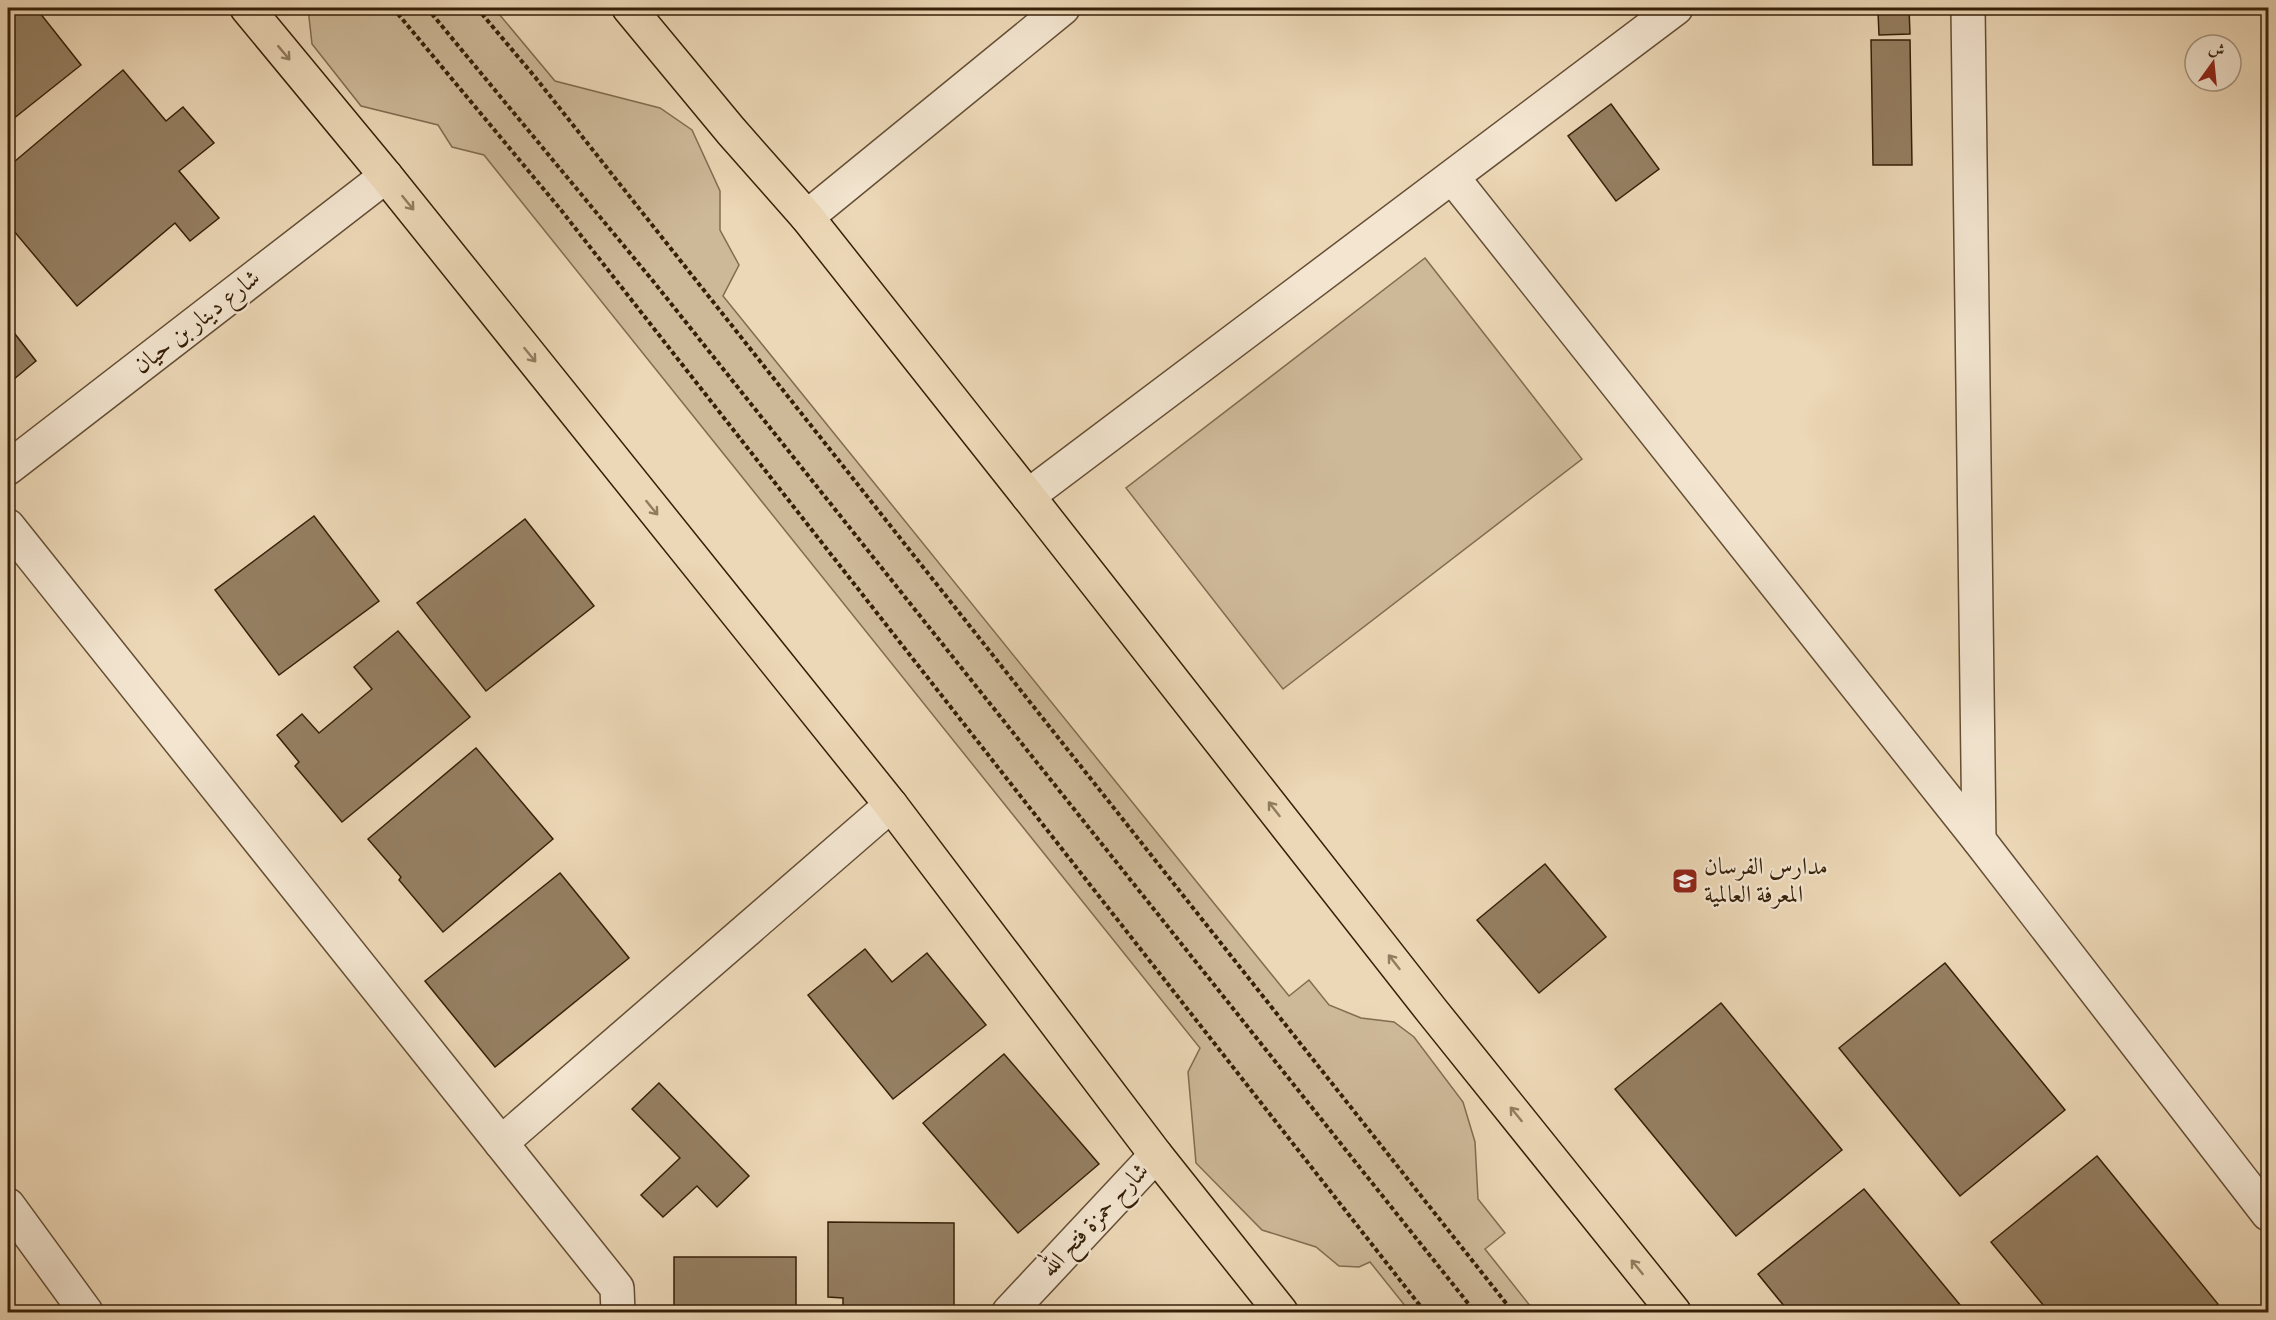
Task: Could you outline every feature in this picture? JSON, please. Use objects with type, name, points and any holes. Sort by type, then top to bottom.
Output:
[{"type":"main road","points":[[247,8],[386,176],[891,805],[1156,1155],[1281,1312]]},
{"type":"main road","points":[[629,8],[807,217],[1425,1002],[1674,1312]]},
{"type":"street","points":[[807,217],[1063,8]]},
{"type":"street","points":[[1028,496],[1676,8]]},
{"type":"street","points":[[1968,8],[1979,840]]},
{"type":"street","name":"شارع دينار بن حيان","points":[[8,468],[386,176]]},
{"type":"street","points":[[1453,178],[1979,840],[2268,1214]]},
{"type":"street","points":[[8,526],[617,1288],[618,1312]]},
{"type":"street","points":[[501,1143],[891,805]]},
{"type":"street","name":"شارح حمزة فتح الله","points":[[1008,1312],[1156,1155]]},
{"type":"street","points":[[8,1204],[86,1312]]},
{"type":"path","points":[[393,8],[561,210],[1425,1312]]},
{"type":"path","points":[[427,8],[661,290],[1475,1312]]},
{"type":"path","points":[[477,8],[535,77],[1514,1312]]},
{"type":"shaded area","points":[[308,8],[494,8],[555,81],[660,108],[692,130],[720,191],[720,230],[739,265],[723,296],[1289,996],[1309,980],[1329,1005],[1361,1018],[1394,1022],[1414,1037],[1463,1102],[1475,1142],[1478,1199],[1505,1233],[1485,1249],[1535,1312],[1410,1312],[1370,1262],[1359,1267],[1339,1266],[1316,1247],[1262,1230],[1196,1163],[1188,1072],[1200,1048],[484,155],[452,147],[438,125],[361,106],[312,44]]},
{"type":"shaded area","points":[[1425,258],[1582,459],[1283,689],[1126,488]]},
{"type":"building","points":[[12,8],[36,8],[81,65],[8,123],[8,11]]},
{"type":"building","points":[[1858,8],[1909,8],[1910,34],[1879,35],[1878,12]]},
{"type":"building","points":[[1871,40],[1910,40],[1912,165],[1873,165]]},
{"type":"building","points":[[123,70],[166,121],[183,107],[214,143],[179,171],[219,218],[190,241],[175,223],[77,306],[8,224],[8,167]]},
{"type":"building","points":[[1611,104],[1659,169],[1616,201],[1568,136]]},
{"type":"building","points":[[8,325],[36,361],[8,384]]},
{"type":"building","points":[[314,516],[379,601],[279,675],[215,590]]},
{"type":"building","points":[[525,519],[594,606],[486,691],[417,603]]},
{"type":"building","points":[[398,631],[470,717],[342,822],[295,766],[299,762],[277,735],[302,714],[319,733],[372,689],[354,667]]},
{"type":"building","points":[[476,748],[553,839],[443,932],[399,880],[401,877],[368,839]]},
{"type":"building","points":[[1545,864],[1606,937],[1539,993],[1477,920]]},
{"type":"building","points":[[560,873],[629,958],[495,1067],[425,981]]},
{"type":"building","points":[[865,949],[892,982],[927,953],[986,1025],[893,1099],[808,995]]},
{"type":"building","points":[[1945,963],[2065,1110],[1960,1196],[1839,1048]]},
{"type":"building","points":[[1721,1003],[1842,1150],[1736,1236],[1615,1089]]},
{"type":"building","points":[[1004,1054],[1099,1164],[1018,1233],[923,1123]]},
{"type":"building","points":[[659,1083],[749,1176],[717,1207],[697,1186],[663,1217],[641,1195],[680,1158],[632,1109]]},
{"type":"building","points":[[2097,1156],[2218,1304],[2207,1312],[2049,1312],[1991,1242]]},
{"type":"building","points":[[1864,1189],[1966,1312],[1789,1312],[1758,1274]]},
{"type":"building","points":[[828,1222],[954,1223],[954,1312],[843,1312],[843,1298],[828,1297]]},
{"type":"building","points":[[674,1257],[796,1257],[796,1312],[674,1312]]},
{"type":"place","name":"مدارس الفرسان المعرفة العالمية","points":[[1685,881]]}]
